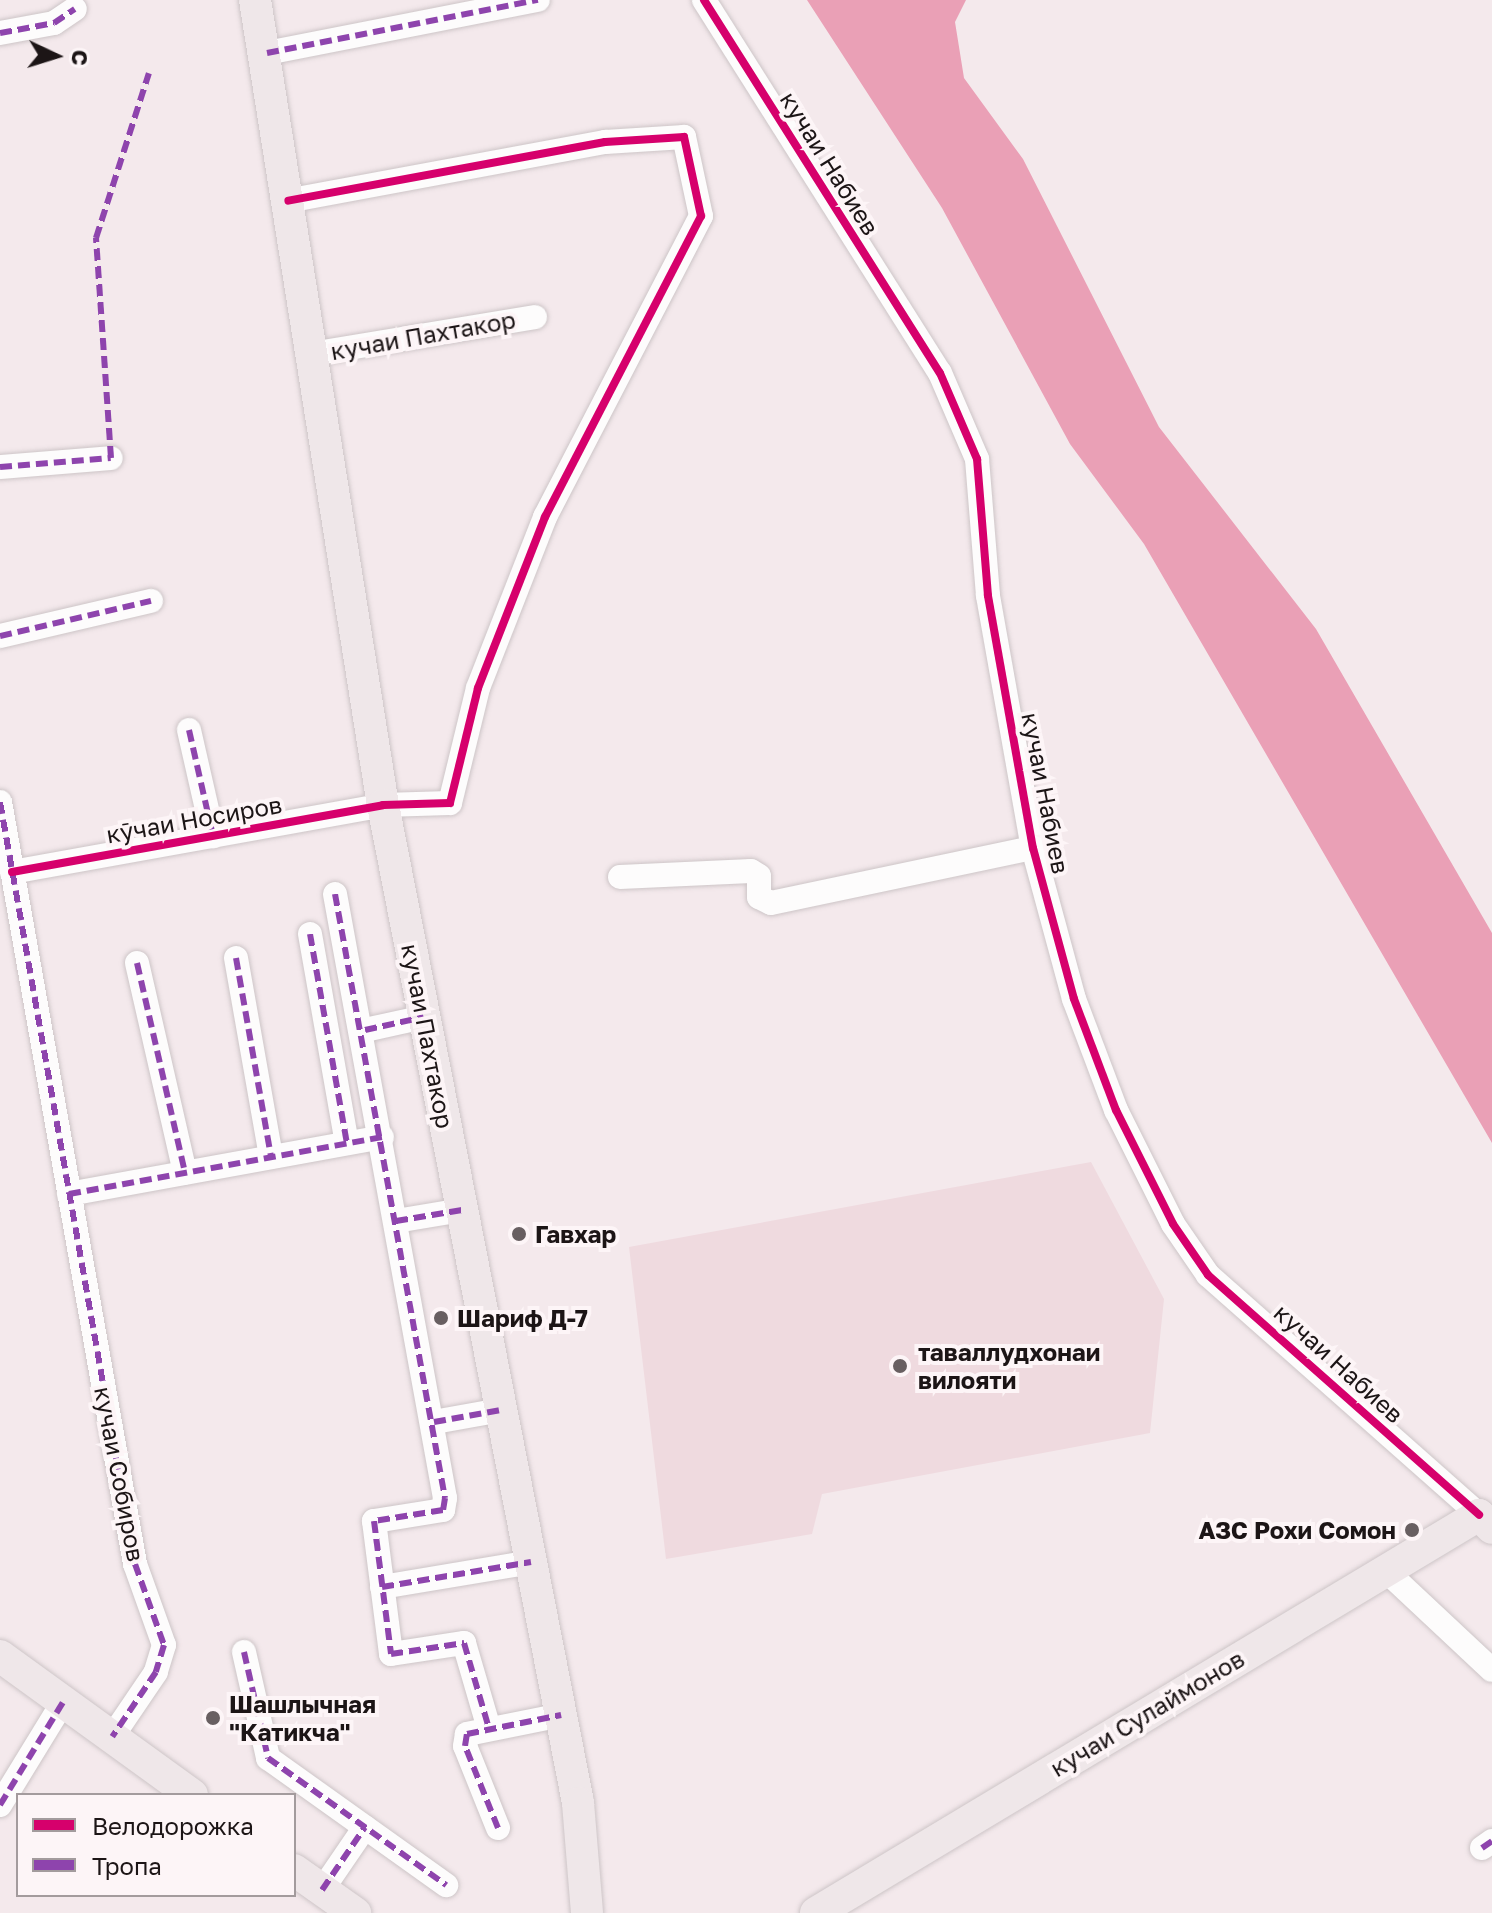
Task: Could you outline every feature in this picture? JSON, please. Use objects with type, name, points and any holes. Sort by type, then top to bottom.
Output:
[{"type":"main road","name":"кучаи Пахтакор","points":[[255,0],[267,53],[383,805],[578,1803],[587,1913]]},
{"type":"main road","name":"кучаи Сулаймонов","points":[[816,1913],[1385,1570],[1486,1521]]},
{"type":"main road","points":[[0,1656],[189,1793]]},
{"type":"main road","points":[[296,1871],[355,1913]]},
{"type":"street","points":[[267,53],[538,0]]},
{"type":"street","name":"кучаи Набиев","points":[[704,0],[940,373],[977,459],[988,596],[1033,848],[1074,999],[1116,1110],[1173,1224],[1208,1275],[1486,1521]]},
{"type":"street","points":[[0,33],[54,23],[75,9]]},
{"type":"street","name":"кӯчаи Носиров","points":[[12,872],[383,805],[450,803],[478,688],[545,517],[701,216],[684,137],[605,142],[288,201]]},
{"type":"street","name":"кучаи Пахтакор","points":[[312,354],[535,317]]},
{"type":"street","points":[[0,467],[111,458]]},
{"type":"street","points":[[0,636],[151,601]]},
{"type":"street","points":[[189,730],[213,836]]},
{"type":"street","name":"кучаи Собиров","points":[[0,802],[135,1564],[164,1645],[156,1672],[112,1737]]},
{"type":"street","points":[[620,877],[751,871],[759,876],[759,897],[771,903],[1033,848]]},
{"type":"street","points":[[335,894],[365,1030],[396,1221],[434,1422],[443,1510],[374,1521],[391,1654],[464,1643],[488,1725]]},
{"type":"street","points":[[310,934],[347,1143]]},
{"type":"street","points":[[236,958],[271,1157]]},
{"type":"street","points":[[137,963],[185,1173]]},
{"type":"street","points":[[365,1030],[424,1017]]},
{"type":"street","points":[[69,1194],[382,1137]]},
{"type":"street","points":[[396,1221],[462,1210]]},
{"type":"street","points":[[434,1422],[501,1410]]},
{"type":"street","points":[[382,1587],[531,1562]]},
{"type":"street","points":[[1385,1570],[1492,1670]]},
{"type":"street","points":[[244,1652],[268,1758],[446,1885]]},
{"type":"street","points":[[0,1805],[63,1702]]},
{"type":"street","points":[[498,1828],[465,1746],[467,1734],[488,1725],[561,1715]]},
{"type":"street","points":[[322,1890],[365,1827]]},
{"type":"shaded area","points":[[807,0],[966,0],[955,22],[964,78],[1023,159],[1159,427],[1316,629],[1492,933],[1492,1143],[1144,544],[1070,444],[942,208]]},
{"type":"shaded area","name":"таваллудхонаи вилояти","points":[[1091,1162],[1164,1299],[1150,1433],[822,1494],[812,1534],[666,1559],[629,1247]]},
{"type":"marked path","points":[[267,53],[538,0]]},
{"type":"marked path","points":[[0,33],[54,23],[75,9]]},
{"type":"marked path","points":[[0,467],[111,458],[96,238],[149,73]]},
{"type":"marked path","points":[[0,636],[151,601]]},
{"type":"marked path","points":[[189,730],[213,836]]},
{"type":"marked path","points":[[0,802],[135,1564],[164,1645],[156,1672],[112,1737]]},
{"type":"marked path","points":[[335,894],[445,1498],[443,1510],[374,1521],[391,1654],[464,1643],[488,1725]]},
{"type":"marked path","points":[[310,934],[347,1143]]},
{"type":"marked path","points":[[236,958],[271,1157]]},
{"type":"marked path","points":[[137,963],[185,1173]]},
{"type":"marked path","points":[[365,1030],[424,1017]]},
{"type":"marked path","points":[[69,1194],[382,1137]]},
{"type":"marked path","points":[[396,1221],[462,1210]]},
{"type":"marked path","points":[[434,1422],[501,1410]]},
{"type":"marked path","points":[[382,1587],[531,1562]]},
{"type":"marked path","points":[[244,1652],[268,1758],[446,1885]]},
{"type":"marked path","points":[[0,1805],[63,1702]]},
{"type":"marked path","points":[[498,1828],[465,1746],[467,1734],[561,1715]]},
{"type":"marked path","points":[[322,1890],[365,1827]]},
{"type":"marked path","points":[[1482,1848],[1492,1841]]},
{"type":"cycle path","points":[[704,0],[940,373],[977,459],[988,596],[1033,848],[1074,999],[1116,1110],[1173,1224],[1208,1275],[1479,1515]]},
{"type":"cycle path","points":[[12,872],[383,805],[450,803],[478,688],[545,517],[701,216],[684,137],[605,142],[288,201]]},
{"type":"place","name":"Гавхар","points":[[519,1234]]},
{"type":"place","name":"Шариф Д-7","points":[[441,1318]]},
{"type":"place","name":"таваллудхонаи вилояти","points":[[900,1366]]},
{"type":"place","name":"АЗС Рохи Сомон","points":[[1412,1530]]},
{"type":"place","name":"Шашлычная \"Катикча\"","points":[[213,1718]]}]
